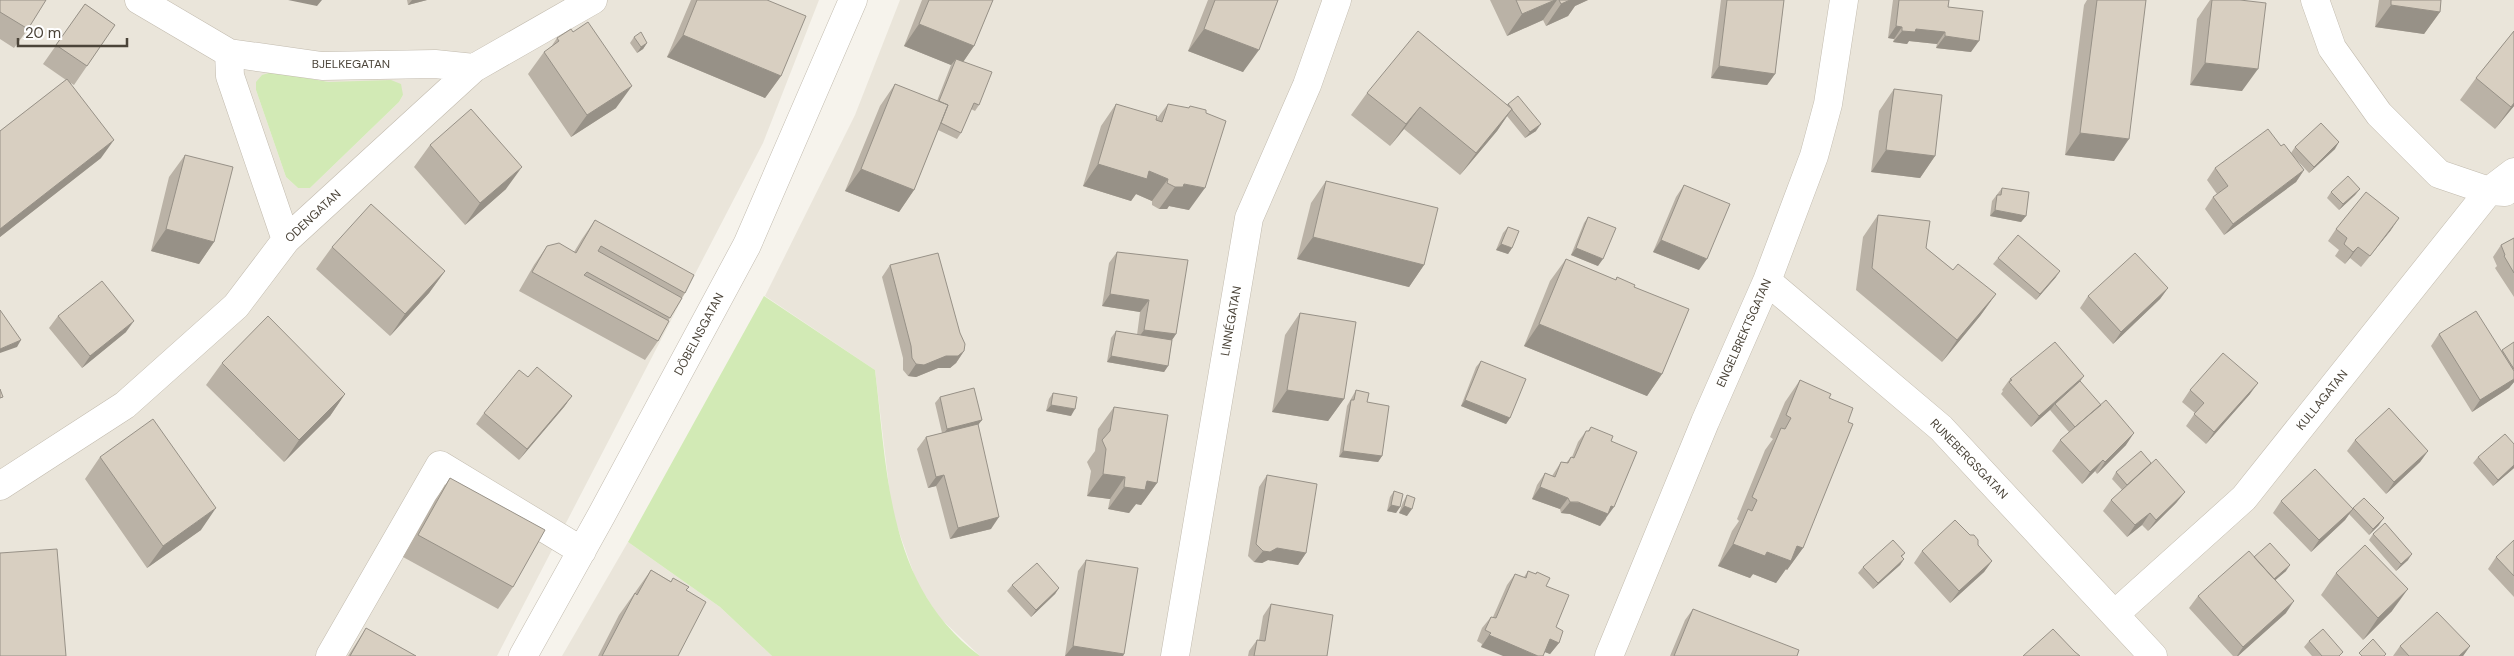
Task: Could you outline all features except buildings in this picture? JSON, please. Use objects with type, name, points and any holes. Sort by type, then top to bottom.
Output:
[{"type":"street","name":"BJELKEGATAN","points":[[139,0],[228,53],[322,66],[435,64],[474,68]]},
{"type":"street","name":"ODENGATAN","points":[[0,486],[125,405],[236,306],[286,240],[474,68],[594,0]]},
{"type":"street","name":"DÖBELNSGATAN","points":[[523,656],[582,551],[747,245],[853,0]]},
{"type":"street","name":"LINNÉGATAN","points":[[1175,656],[1249,218],[1307,84],[1337,0]]},
{"type":"street","name":"ENGELBREKTSGATAN","points":[[1609,656],[1705,422],[1767,281],[1814,156],[1828,104],[1844,0]]},
{"type":"street","points":[[2315,0],[2332,48],[2379,114],[2439,174],[2502,191]]},
{"type":"street","points":[[228,53],[230,76],[286,240]]},
{"type":"street","name":"KULLAGATAN","points":[[2115,614],[2244,498],[2502,191],[2514,172]]},
{"type":"street","name":"RUNEBERGSGATAN","points":[[1767,281],[1941,428],[2152,656]]},
{"type":"street","points":[[330,656],[440,465],[582,551]]},
{"type":"shaded area","points":[[0,0],[819,0],[763,143],[497,656],[0,656]],"holes":[[[272,72],[403,95],[399,102],[310,188],[298,188],[286,177],[256,90]]]},
{"type":"shaded area","points":[[900,0],[2514,0],[2514,656],[980,656],[939,617],[917,583],[892,512],[875,370],[765,296],[855,115]]},
{"type":"shaded area","points":[[628,542],[720,607],[772,656],[562,656]]},
{"type":"green space","points":[[272,72],[329,82],[391,80],[401,84],[403,95],[399,102],[310,188],[298,188],[286,177],[256,90],[256,82],[262,75]]},
{"type":"green space","points":[[764,296],[875,370],[889,489],[909,563],[926,597],[949,628],[980,656],[772,656],[720,607],[628,542]]}]
